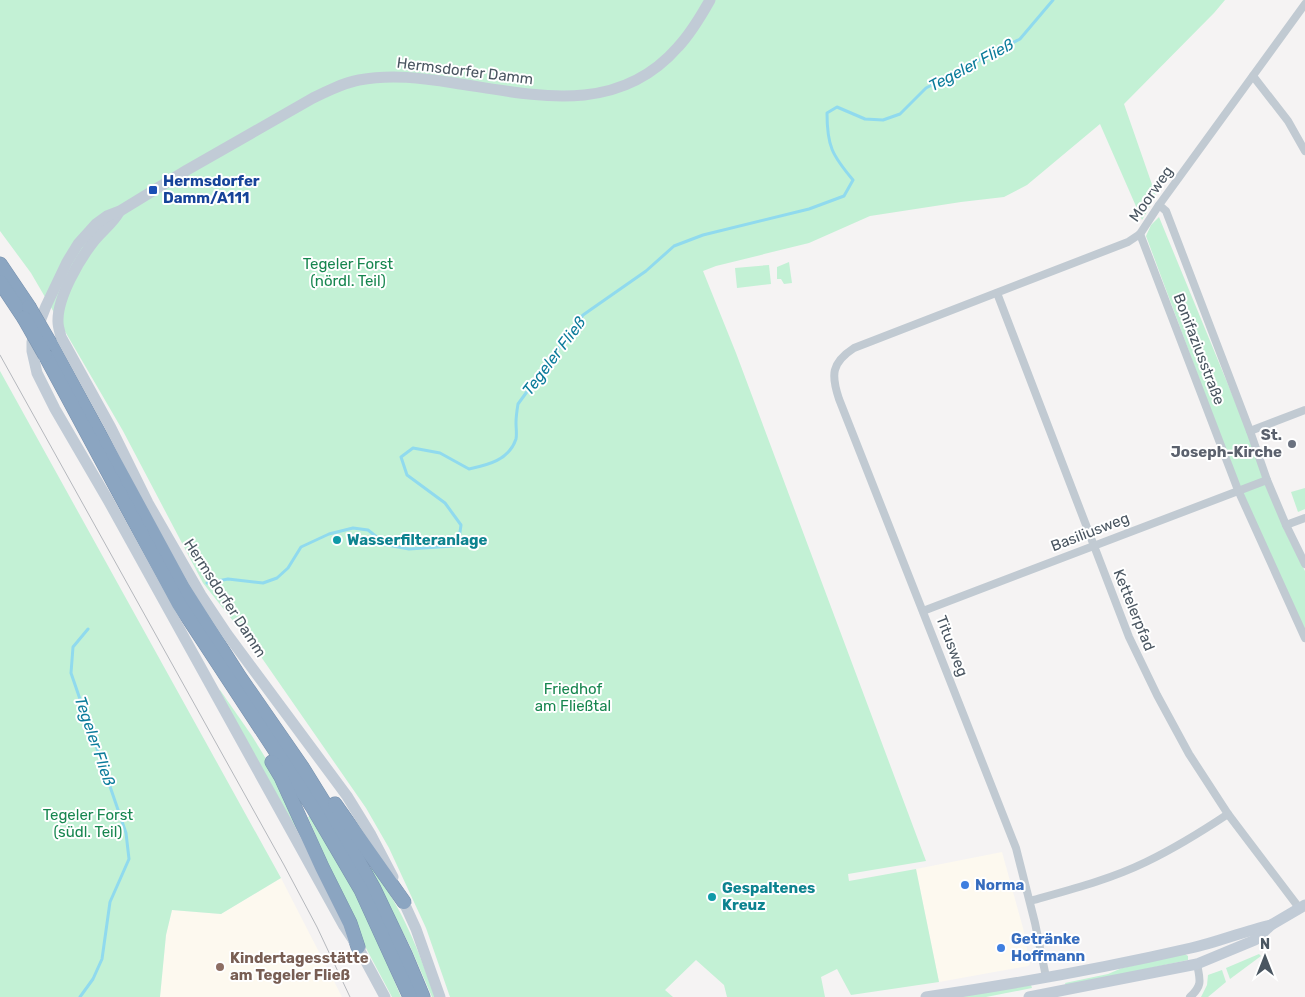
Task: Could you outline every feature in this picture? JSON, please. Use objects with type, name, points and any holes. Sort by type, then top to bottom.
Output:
[{"type":"highway","points":[[0,264],[183,588],[341,830],[374,889],[424,997]]},
{"type":"highway","points":[[0,282],[26,312]]},
{"type":"highway","points":[[48,349],[148,549],[194,628],[215,669],[281,776],[329,882],[350,922],[358,947]]},
{"type":"highway","points":[[194,628],[313,808],[361,890],[410,997]]},
{"type":"highway","points":[[260,706],[294,741],[404,902]]},
{"type":"main road","name":"Hermsdorfer Damm","points":[[385,997],[37,373],[33,361],[32,342],[46,306],[78,244],[106,216],[120,210],[332,88],[356,80],[405,77],[561,97],[595,95],[611,91],[644,76],[666,60],[695,26],[710,0]]},
{"type":"main road","name":"Hermsdorfer Damm","points":[[120,210],[115,219],[94,240],[83,256],[65,291],[58,317],[61,337],[111,428],[148,503],[189,575],[227,634],[347,796],[371,835],[416,929],[440,997]]},
{"type":"main road","points":[[1029,997],[1049,995],[1197,964],[1256,940],[1271,925],[1302,907]]},
{"type":"main road","points":[[926,997],[1046,977],[1193,948],[1271,925]]},
{"type":"main road","points":[[1193,948],[1197,964]]},
{"type":"main road","points":[[1046,977],[1049,995]]},
{"type":"street","name":"Moorweg","points":[[865,342],[1128,242],[1140,234],[1305,4]]},
{"type":"street","points":[[1253,76],[1288,121],[1305,151]]},
{"type":"street","name":"Bonifaziusstraße","points":[[1159,205],[1166,212],[1267,480],[1305,564]]},
{"type":"street","name":"Bonifaziusstraße","points":[[1140,234],[1238,490],[1305,638]]},
{"type":"street","name":"Kettelerpfad","points":[[997,293],[1128,637],[1189,754],[1228,814],[1302,907]]},
{"type":"street","name":"Titusweg","points":[[865,342],[838,361],[833,384],[1016,848],[1046,977]]},
{"type":"street","points":[[1250,431],[1305,410]]},
{"type":"street","name":"Basiliusweg","points":[[924,611],[1267,480]]},
{"type":"street","points":[[1286,525],[1305,518]]},
{"type":"street","points":[[1030,902],[1109,877],[1145,863],[1189,840],[1228,814]]},
{"type":"street","points":[[1190,997],[1199,987],[1200,980],[1197,964]]},
{"type":"shaded area","points":[[1002,852],[1023,928],[1030,964],[1028,966],[939,982],[916,869]]},
{"type":"shaded area","points":[[281,878],[342,997],[160,997],[166,935],[172,910],[221,914]]},
{"type":"green space","points":[[0,0],[1225,0],[1124,104],[1156,196],[1142,220],[1100,124],[1027,185],[1004,197],[870,216],[809,243],[716,266],[703,271],[736,353],[926,861],[848,874],[849,881],[916,869],[939,982],[851,995],[837,969],[821,977],[825,997],[727,997],[724,985],[696,960],[665,990],[673,997],[450,997],[426,928],[389,848],[366,808],[257,651],[203,583],[123,431],[31,273],[0,231]]},
{"type":"green space","points":[[1159,217],[1248,433],[1284,529],[1305,571],[1305,631],[1238,483],[1146,236],[1151,225]]},
{"type":"green space","points":[[789,262],[792,283],[784,284],[781,279],[777,279],[777,267]]},
{"type":"green space","points":[[769,265],[771,284],[737,288],[735,268]]},
{"type":"green space","name":"Tegeler Forst (südl. Teil)","points":[[0,371],[281,878],[221,914],[172,910],[166,935],[160,997],[0,997]]},
{"type":"green space","points":[[1305,488],[1305,509],[1298,512],[1291,492]]},
{"type":"green space","points":[[220,690],[271,767],[308,852],[219,692]]},
{"type":"green space","points":[[310,816],[356,895],[401,997],[392,997],[351,920],[308,817]]},
{"type":"green space","points":[[372,868],[393,899],[409,930],[435,997],[432,997],[410,946],[370,869]]},
{"type":"green space","points":[[1185,954],[1188,956],[1188,960],[1066,986],[1065,983],[1108,974],[1122,968]]},
{"type":"green space","points":[[1259,954],[1261,956],[1230,979],[1226,968]]},
{"type":"green space","points":[[1222,970],[1226,982],[1208,997],[1201,997],[1207,985],[1208,975]]},
{"type":"green space","points":[[1031,985],[1032,988],[986,997],[956,997]]},
{"type":"waterway","name":"Tegeler Fließ","points":[[207,583],[228,579],[263,583],[277,578],[288,568],[301,547],[329,534],[353,528],[368,530],[387,545],[409,549],[453,546],[459,539],[461,525],[445,503],[407,475],[401,457],[413,448],[440,453],[469,469],[483,466],[503,457],[513,446],[516,439],[518,404],[583,315],[646,271],[674,246],[703,235],[809,209],[844,196],[853,180],[832,150],[828,134],[827,113],[837,107],[865,119],[883,120],[900,114],[926,88],[1020,39],[1053,0]]},
{"type":"waterway","name":"Tegeler Fließ","points":[[80,997],[93,979],[102,959],[110,902],[129,859],[126,833],[71,673],[73,647],[88,629]]},
{"type":"tram line","points":[[0,355],[284,865],[317,927],[350,997]]},
{"type":"place","name":"Hermsdorfer Damm/A111","points":[[153,190]]},
{"type":"place","name":"St. Joseph-Kirche","points":[[1292,444]]},
{"type":"place","name":"Wasserfilteranlage","points":[[337,540]]},
{"type":"place","name":"Norma","points":[[965,885]]},
{"type":"place","name":"Gespaltenes Kreuz","points":[[712,897]]},
{"type":"place","name":"Getränke Hoffmann","points":[[1001,948]]},
{"type":"place","name":"Kindertagesstätte am Tegeler Fließ","points":[[220,967]]},
{"type":"park label","name":"Tegeler Forst (nördl. Teil)","points":[[348,272]]},
{"type":"park label","name":"Friedhof am Fließtal","points":[[573,698]]}]
